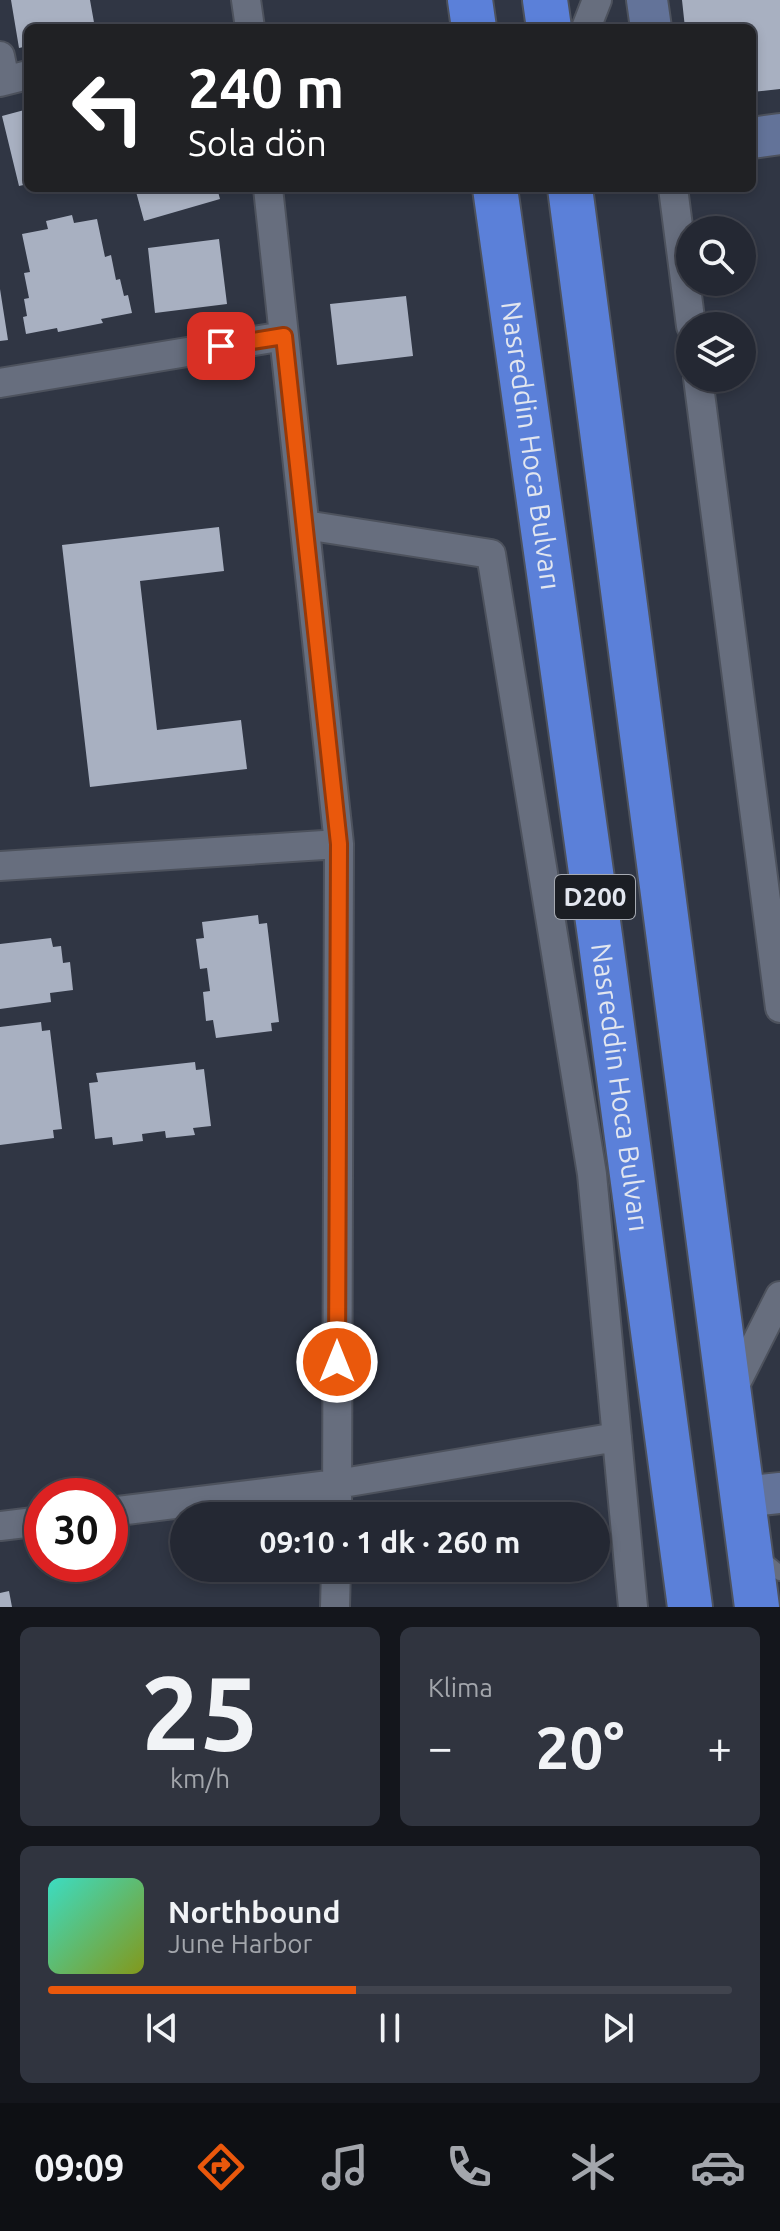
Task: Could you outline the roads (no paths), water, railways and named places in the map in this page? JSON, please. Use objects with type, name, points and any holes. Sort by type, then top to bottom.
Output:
[{"type":"highway","points":[[470,0],[473,24]]},
{"type":"highway","points":[[545,0],[548,24]]},
{"type":"highway","name":"Nasreddin Hoca Bulvarı","points":[[496,192],[690,1607]]},
{"type":"highway","name":"D200","points":[[571,192],[730,1393],[762,1495],[765,1561],[757,1607]]},
{"type":"street","points":[[588,24],[597,0]]},
{"type":"street","points":[[647,0],[650,24]]},
{"type":"street","points":[[756,137],[780,134]]},
{"type":"street","points":[[268,192],[339,844],[337,1502]]},
{"type":"street","points":[[674,192],[689,312]]},
{"type":"street","points":[[0,383],[284,336]]},
{"type":"street","points":[[700,392],[780,1008]]},
{"type":"street","points":[[305,525],[491,554],[592,1174],[633,1607]]},
{"type":"street","points":[[0,866],[339,844]]},
{"type":"street","points":[[730,1393],[780,1296]]},
{"type":"street","points":[[128,1510],[337,1484],[617,1437]]},
{"type":"street","points":[[0,1526],[24,1523]]},
{"type":"street","points":[[335,1607],[336,1582]]}]
